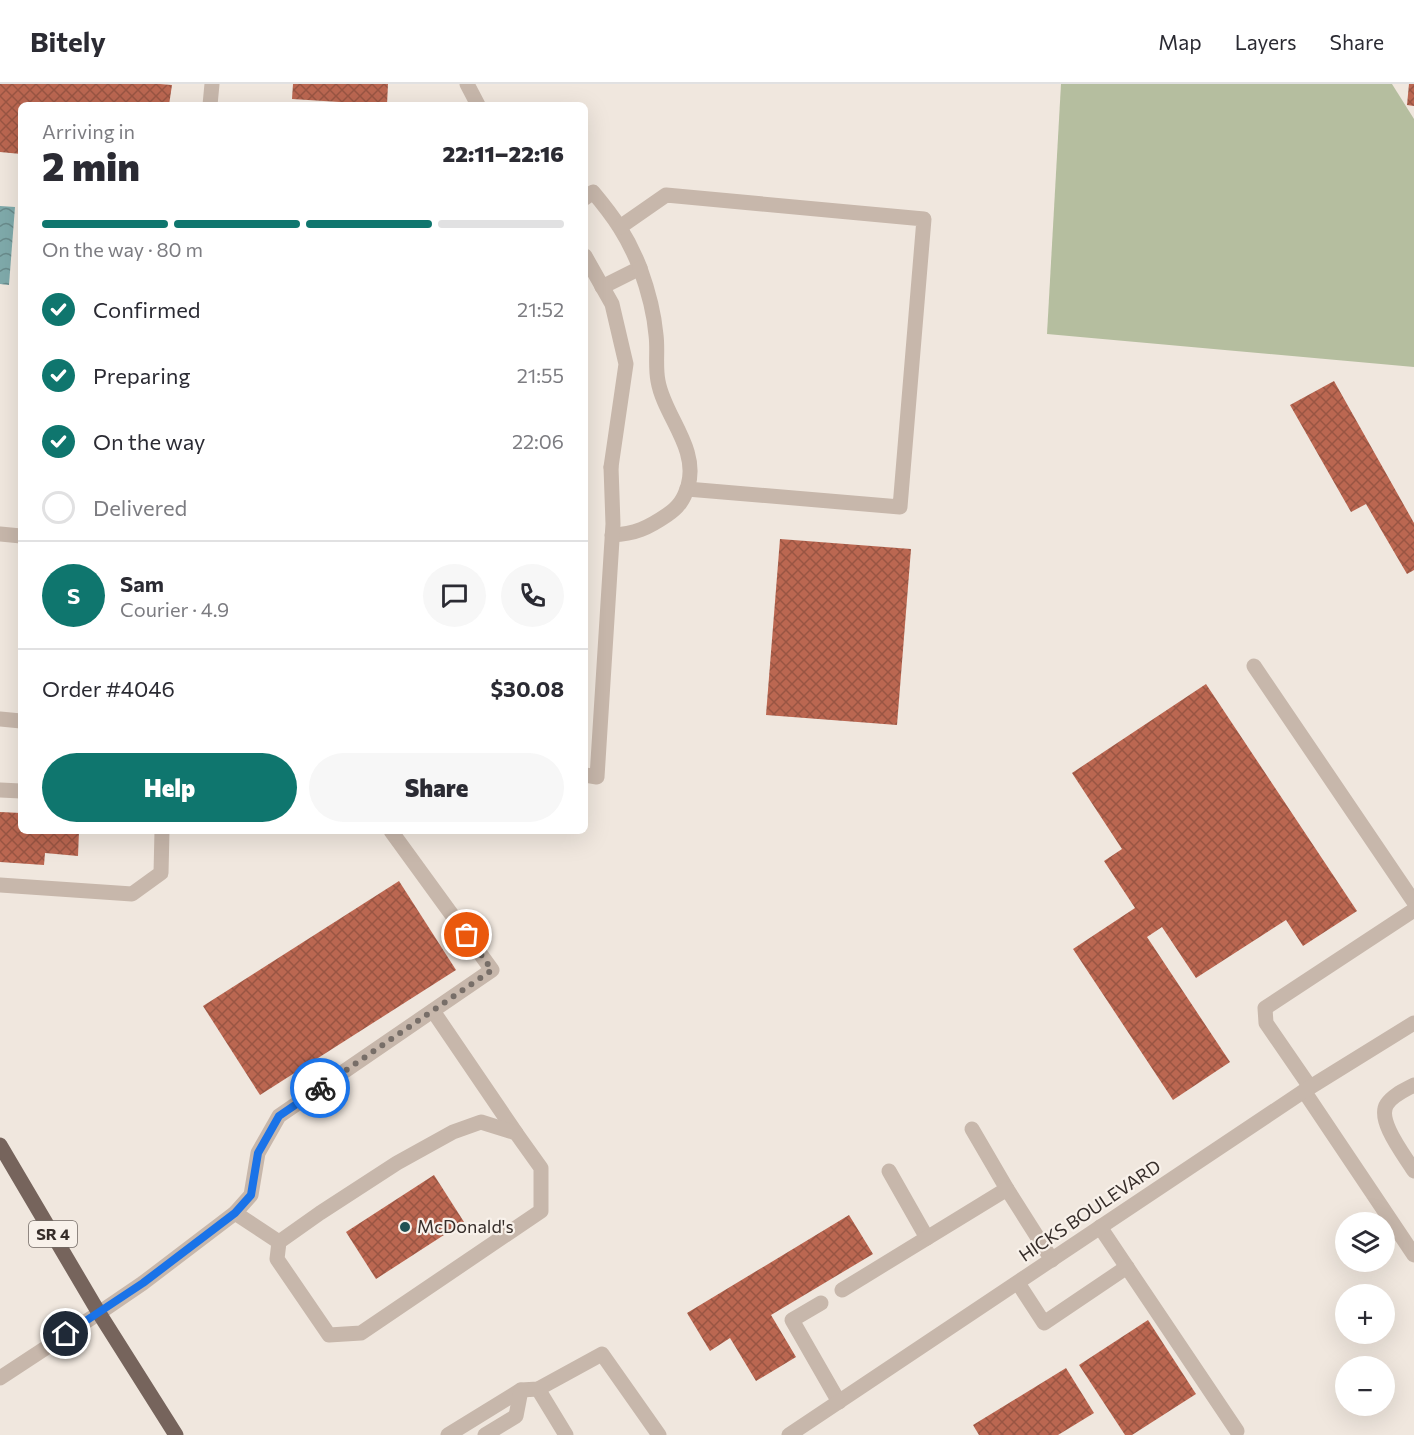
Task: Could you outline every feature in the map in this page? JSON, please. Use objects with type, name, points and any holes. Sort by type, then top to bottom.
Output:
[{"type":"main road","name":"SR 4","points":[[0,1145],[99,1313],[176,1435]]},
{"type":"street","points":[[210,102],[212,84]]},
{"type":"street","points":[[467,84],[476,102]]},
{"type":"street","points":[[588,196],[593,192],[616,220],[633,250],[647,286],[656,335],[657,378],[661,397],[681,436],[689,460],[690,478],[679,506],[654,524],[636,532],[612,535]]},
{"type":"street","points":[[620,227],[666,195],[924,219],[900,507],[687,489]]},
{"type":"street","points":[[588,261],[612,304],[626,364],[610,467],[612,535],[597,777],[588,776]]},
{"type":"street","points":[[602,287],[640,268]]},
{"type":"street","points":[[0,534],[18,536]]},
{"type":"street","points":[[1254,666],[1414,902]]},
{"type":"street","points":[[0,719],[18,721]]},
{"type":"street","points":[[0,790],[18,791]]},
{"type":"street","points":[[0,885],[132,894],[161,873],[162,834]]},
{"type":"street","points":[[0,1378],[143,1283],[235,1213],[251,1195],[258,1153],[279,1116],[492,970],[393,834]]},
{"type":"street","points":[[1414,910],[1265,1008],[1266,1023],[1414,1255]]},
{"type":"street","points":[[279,1242],[278,1259],[329,1335],[361,1333],[541,1211],[541,1168],[433,1011]]},
{"type":"street","name":"HICKS BOULEVARD","points":[[789,1435],[1307,1089],[1414,1023]]},
{"type":"street","points":[[1414,1085],[1388,1102],[1385,1108],[1387,1126],[1414,1171]]},
{"type":"street","points":[[279,1242],[397,1163],[453,1132],[481,1122],[516,1132]]},
{"type":"street","points":[[972,1129],[1007,1190],[1052,1260]]},
{"type":"street","points":[[888,1171],[927,1238]]},
{"type":"street","points":[[842,1290],[1007,1190]]},
{"type":"street","points":[[235,1213],[279,1242]]},
{"type":"street","points":[[1100,1227],[1237,1431]]},
{"type":"street","points":[[1018,1283],[1044,1323],[1127,1268]]},
{"type":"street","points":[[821,1303],[792,1320],[839,1402]]},
{"type":"street","points":[[448,1435],[521,1390],[538,1389],[602,1354],[654,1433]]},
{"type":"street","points":[[538,1389],[566,1435]]},
{"type":"street","points":[[485,1435],[516,1416],[521,1390]]},
{"type":"green space","points":[[1061,84],[1392,84],[1414,119],[1414,367],[1047,334]]},
{"type":"water","points":[[0,206],[15,207],[9,285],[0,284]]},
{"type":"building","points":[[0,84],[172,85],[169,102],[18,102],[18,154],[0,152]]},
{"type":"building","points":[[293,84],[388,84],[387,102],[292,99]]},
{"type":"building","points":[[1409,84],[1414,84],[1414,106],[1407,105]]},
{"type":"building","points":[[1334,381],[1414,523],[1414,570],[1407,574],[1366,504],[1351,512],[1290,405]]},
{"type":"building","points":[[780,539],[911,549],[897,725],[766,715]]},
{"type":"building","points":[[1206,684],[1357,911],[1303,946],[1286,920],[1196,978],[1162,927],[1147,937],[1230,1062],[1173,1100],[1073,949],[1135,908],[1104,861],[1122,849],[1072,773]]},
{"type":"building","points":[[0,812],[18,813],[18,834],[79,834],[78,856],[45,853],[44,865],[0,862]]},
{"type":"building","points":[[399,881],[456,970],[260,1095],[203,1006]]},
{"type":"building","name":"McDonald's","points":[[434,1175],[464,1222],[376,1279],[346,1232]]},
{"type":"building","points":[[849,1215],[873,1254],[771,1315],[796,1357],[756,1381],[730,1338],[710,1351],[687,1313]]},
{"type":"building","points":[[1148,1320],[1196,1394],[1132,1435],[1125,1435],[1079,1365]]},
{"type":"building","points":[[1066,1368],[1094,1413],[1058,1435],[979,1435],[973,1425]]},
{"type":"way so far","points":[[320,1088],[492,970],[467,935]]},
{"type":"place","name":"McDonald's","points":[[405,1227]]},
{"type":"route","points":[[66,1334],[143,1283],[235,1213],[251,1195],[258,1153],[279,1116],[320,1088]]}]
